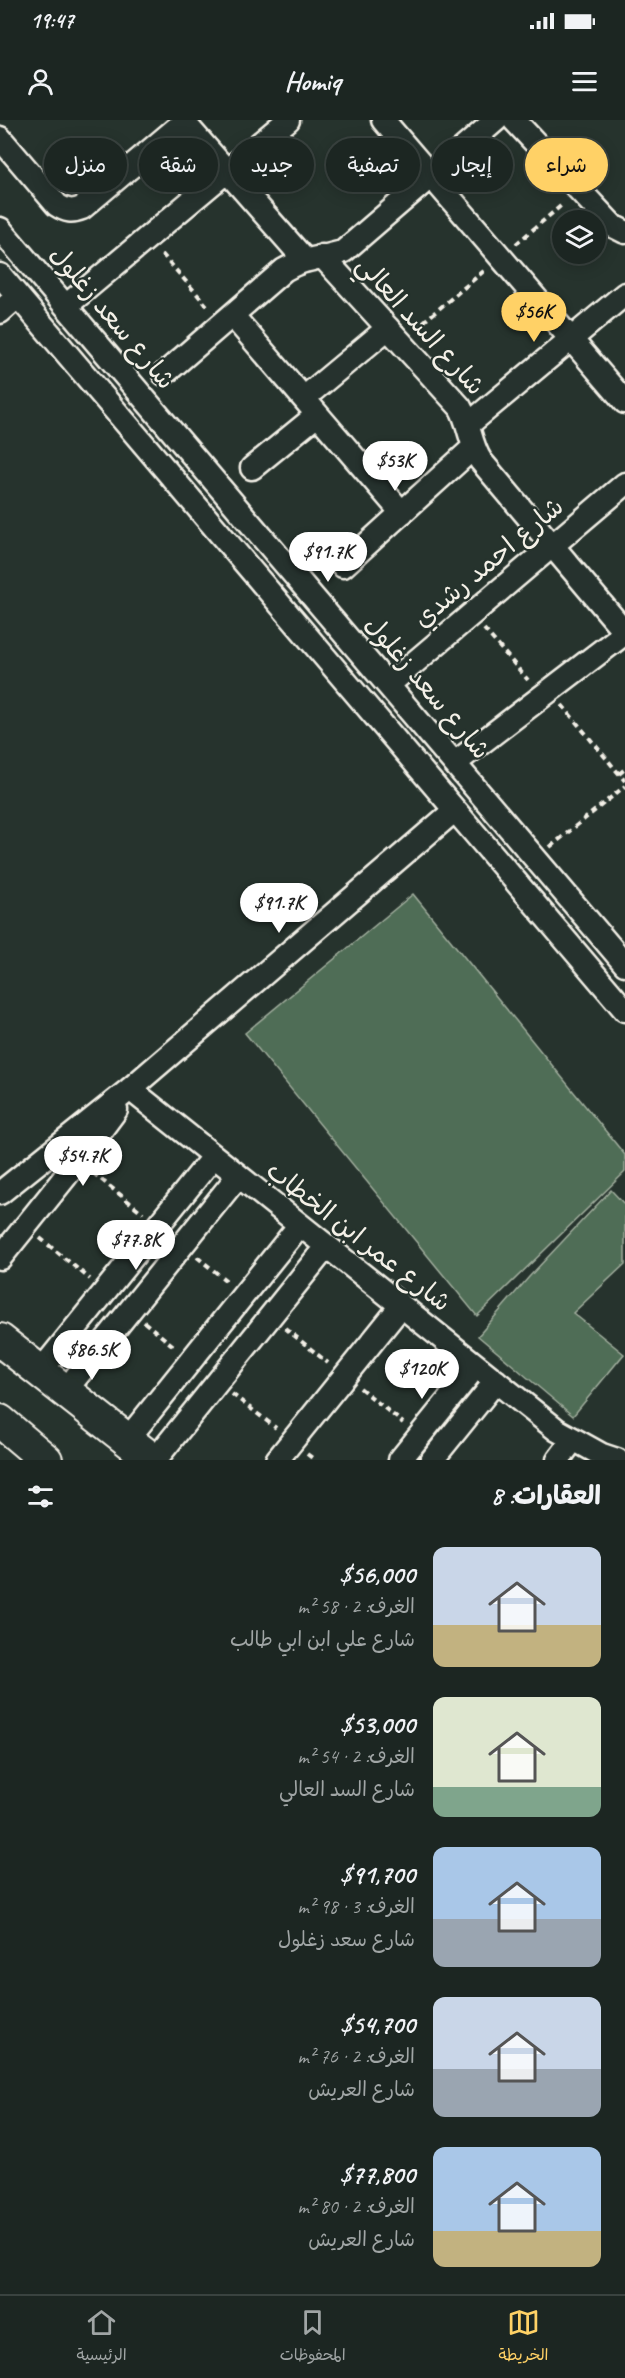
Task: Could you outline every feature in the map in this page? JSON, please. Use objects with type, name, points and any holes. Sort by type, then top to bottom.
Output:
[{"type":"street","points":[[66,306],[288,120]]},
{"type":"street","points":[[383,120],[625,402]]},
{"type":"street","points":[[164,374],[284,270],[313,258],[333,255],[344,250],[496,120]]},
{"type":"street","points":[[514,120],[613,226],[625,232]]},
{"type":"street","points":[[0,138],[57,206],[64,210],[74,211],[82,208],[183,121]]},
{"type":"street","name":"شارع السد العالي","points":[[183,121],[227,171],[313,258],[388,328],[460,407],[469,424],[480,461],[625,633]]},
{"type":"street","name":"شارع سعد زغلول","points":[[0,229],[536,859],[622,954]]},
{"type":"street","points":[[0,275],[625,1010]]},
{"type":"street","points":[[469,424],[625,294]]},
{"type":"street","points":[[0,312],[18,296]]},
{"type":"street","points":[[227,319],[310,406],[402,513]]},
{"type":"street","points":[[252,468],[388,328]]},
{"type":"street","points":[[344,566],[474,447]]},
{"type":"street","name":"شارع احمد رشدي","points":[[388,685],[625,484]]},
{"type":"street","points":[[455,763],[625,633]]},
{"type":"street","points":[[0,1193],[130,1089],[455,810]]},
{"type":"street","points":[[0,1258],[78,1161],[130,1089]]},
{"type":"street","name":"شارع عمر ابن الخطاب","points":[[130,1089],[299,1226],[573,1440],[617,1460]]},
{"type":"street","points":[[40,1372],[213,1157]]},
{"type":"street","points":[[65,1391],[238,1176]]},
{"type":"street","points":[[127,1440],[299,1226]]},
{"type":"street","points":[[0,1340],[154,1460],[326,1247]]},
{"type":"street","points":[[277,1460],[401,1306]]},
{"type":"street","points":[[400,1460],[476,1366]]},
{"type":"street","points":[[432,1460],[496,1381]]},
{"type":"street","points":[[0,1422],[46,1460]]},
{"type":"street","points":[[558,1460],[573,1440]]},
{"type":"path","points":[[147,238],[227,319]]},
{"type":"path","points":[[471,614],[625,781]]},
{"type":"path","points":[[619,774],[625,769]]},
{"type":"path","points":[[536,859],[625,786]]},
{"type":"path","points":[[78,1161],[158,1226]]},
{"type":"path","points":[[26,1227],[105,1291]]},
{"type":"path","points":[[183,1245],[243,1294]]},
{"type":"path","points":[[130,1311],[191,1360]]},
{"type":"path","points":[[218,1382],[315,1460]]},
{"type":"green space","points":[[413,894],[625,1155],[625,1172],[477,1316],[245,1033]]},
{"type":"green space","points":[[611,1190],[625,1205],[625,1264],[573,1313],[624,1354],[573,1416],[478,1336],[529,1277]]}]
